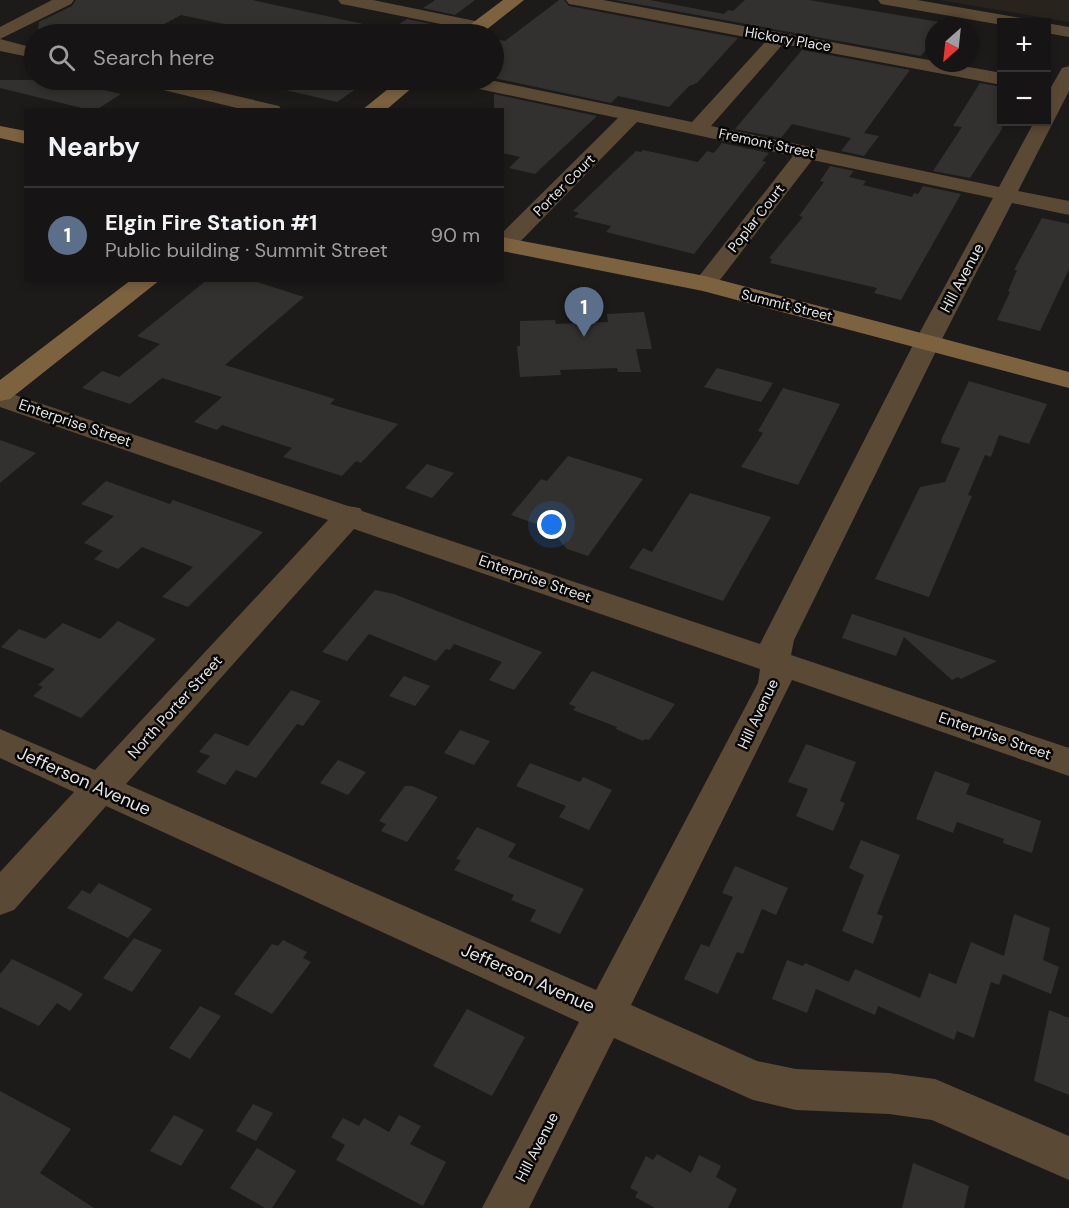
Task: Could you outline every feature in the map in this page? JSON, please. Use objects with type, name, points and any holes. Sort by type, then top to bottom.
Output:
[{"type":"main road","points":[[484,24],[515,0]]},
{"type":"main road","points":[[375,108],[398,90]]},
{"type":"main road","points":[[0,132],[24,138]]},
{"type":"main road","name":"Summit Street","points":[[504,244],[705,284],[1069,380]]},
{"type":"main road","points":[[0,393],[145,282]]},
{"type":"street","points":[[0,34],[65,0]]},
{"type":"street","points":[[347,0],[446,24]]},
{"type":"street","name":"Hickory Place","points":[[575,0],[997,78]]},
{"type":"street","points":[[887,0],[997,19]]},
{"type":"street","points":[[1051,29],[1069,32]]},
{"type":"street","points":[[698,129],[779,38]]},
{"type":"street","points":[[0,45],[24,51]]},
{"type":"street","points":[[1051,107],[1061,85]]},
{"type":"street","points":[[188,90],[264,108]]},
{"type":"street","name":"Fremont Street","points":[[504,90],[629,120],[698,129],[1069,208]]},
{"type":"street","name":"Porter Court","points":[[504,243],[629,120]]},
{"type":"street","name":"Hill Avenue","points":[[505,1208],[775,683],[777,671],[774,650],[778,640],[928,341],[1042,126]]},
{"type":"street","name":"Poplar Court","points":[[705,284],[807,152]]},
{"type":"street","name":"Enterprise Street","points":[[0,398],[350,515],[1069,762]]},
{"type":"street","name":"North Porter Street","points":[[0,898],[350,515]]},
{"type":"street","name":"Jefferson Avenue","points":[[0,743],[768,1085],[806,1089],[898,1092],[927,1098],[1069,1158]]},
{"type":"shaded area","points":[[939,0],[1069,0],[1069,22]]},
{"type":"building","points":[[76,0],[252,0],[363,24],[224,24],[181,15],[164,24],[39,24],[72,6]]},
{"type":"building","points":[[435,0],[475,0],[455,15],[423,8]]},
{"type":"building","points":[[559,0],[564,0],[569,6],[738,38],[697,83],[689,86],[669,107],[618,96],[611,103],[504,80],[505,41]]},
{"type":"building","points":[[615,0],[650,0],[724,14],[728,10],[733,11],[745,0],[809,0],[925,20],[925,50],[921,56]]},
{"type":"building","points":[[407,19],[431,24],[400,24]]},
{"type":"building","points":[[802,50],[910,70],[864,133],[879,136],[864,156],[841,151],[851,138],[792,124],[781,138],[735,129]]},
{"type":"building","points":[[0,80],[24,80],[24,90],[104,90],[121,94],[99,108],[82,108],[0,88]]},
{"type":"building","points":[[980,83],[997,86],[997,126],[1002,126],[1002,129],[970,178],[933,171],[962,127],[953,126]]},
{"type":"building","points":[[286,90],[354,90],[337,102]]},
{"type":"building","points":[[494,94],[597,116],[535,174],[509,168],[520,157],[504,153],[504,108],[494,108]]},
{"type":"building","points":[[722,143],[769,153],[762,161],[766,162],[694,254],[606,232],[611,226],[574,217],[579,213],[573,211],[636,151],[643,150],[698,162],[707,151],[714,153]]},
{"type":"building","points":[[830,166],[854,171],[849,177],[866,181],[863,185],[912,197],[914,193],[918,194],[923,186],[961,194],[901,300],[874,293],[877,288],[770,263],[772,259],[769,258],[803,217],[799,216],[824,182],[820,181]]},
{"type":"building","points":[[1042,218],[1069,224],[1069,269],[1040,331],[997,320],[1010,292],[1008,291],[1017,270],[1014,270]]},
{"type":"building","points":[[204,282],[257,282],[304,297],[225,365],[335,399],[330,404],[398,424],[361,463],[356,461],[342,476],[283,457],[292,448],[222,425],[217,430],[194,422],[222,397],[162,378],[130,404],[82,388],[102,371],[119,377],[160,344],[137,336]]},
{"type":"building","points":[[644,312],[652,349],[636,349],[641,372],[618,372],[617,368],[560,370],[561,375],[520,377],[517,346],[520,346],[520,321],[555,320],[556,324],[608,322],[607,314]]},
{"type":"building","points":[[717,368],[773,383],[761,402],[704,387]]},
{"type":"building","points":[[969,381],[1047,404],[1029,444],[999,435],[991,457],[985,455],[968,495],[972,496],[929,597],[875,579],[920,487],[945,482],[960,448],[941,443],[942,438]]},
{"type":"building","points":[[783,388],[840,404],[798,485],[741,467],[763,433],[758,431]]},
{"type":"building","points":[[0,440],[36,453],[0,483]]},
{"type":"building","points":[[568,456],[643,479],[588,556],[567,549],[550,529],[511,515],[541,479],[547,481]]},
{"type":"building","points":[[427,464],[454,473],[432,498],[405,488]]},
{"type":"building","points":[[106,481],[170,504],[173,500],[263,532],[188,607],[162,597],[193,567],[142,547],[118,569],[94,559],[103,551],[84,543],[114,516],[81,504]]},
{"type":"building","points":[[690,493],[771,517],[723,601],[629,568],[643,548],[652,552]]},
{"type":"building","points":[[375,590],[394,594],[542,652],[514,690],[489,680],[502,662],[454,644],[450,650],[446,649],[436,661],[369,634],[347,661],[322,652]]},
{"type":"building","points":[[852,614],[997,661],[961,679],[958,677],[952,680],[904,637],[896,656],[842,638]]},
{"type":"building","points":[[118,621],[156,639],[81,718],[33,696],[43,687],[38,685],[55,669],[1,647],[19,629],[45,639],[63,623],[100,639]]},
{"type":"building","points":[[592,671],[675,704],[649,740],[643,741],[616,729],[617,727],[573,710],[576,707],[569,704]]},
{"type":"building","points":[[404,676],[430,686],[415,706],[389,696]]},
{"type":"building","points":[[291,690],[321,701],[303,726],[297,724],[256,778],[236,770],[225,785],[196,772],[210,756],[199,752],[215,733],[248,746]]},
{"type":"building","points":[[460,730],[490,741],[474,765],[444,753]]},
{"type":"building","points":[[806,744],[856,762],[840,801],[845,803],[833,831],[796,816],[808,789],[788,782]]},
{"type":"building","points":[[338,760],[366,772],[348,795],[320,783]]},
{"type":"building","points":[[530,763],[580,782],[583,777],[612,790],[589,830],[559,817],[566,806],[516,786]]},
{"type":"building","points":[[935,771],[970,784],[966,794],[1041,821],[1032,853],[1003,843],[1004,839],[957,822],[953,833],[916,819]]},
{"type":"building","points":[[405,786],[412,786],[438,797],[407,842],[381,831],[386,824],[379,821]]},
{"type":"building","points":[[477,827],[516,844],[508,857],[584,889],[560,934],[530,921],[536,910],[511,900],[514,895],[454,870],[461,860],[456,859]]},
{"type":"building","points":[[861,840],[900,855],[877,914],[883,916],[873,944],[842,931],[864,875],[849,868]]},
{"type":"building","points":[[735,866],[788,888],[776,915],[762,909],[743,954],[737,952],[718,994],[684,979],[701,944],[709,947],[733,897],[722,893]]},
{"type":"building","points":[[99,883],[152,909],[128,938],[67,908],[82,890],[90,894]]},
{"type":"building","points":[[1014,914],[1050,928],[1043,960],[1059,967],[1051,994],[1003,974],[999,985],[991,982],[974,1038],[957,1031],[954,1040],[878,1006],[875,1015],[816,989],[807,1013],[772,999],[787,960],[803,966],[805,963],[849,982],[855,969],[920,998],[929,973],[956,984],[971,942],[1004,956]]},
{"type":"building","points":[[134,938],[162,950],[132,992],[103,978]]},
{"type":"building","points":[[283,940],[307,952],[303,958],[311,962],[272,1014],[234,994],[272,944],[278,946]]},
{"type":"building","points":[[12,959],[83,994],[70,1011],[57,1003],[39,1026],[0,1007],[0,974]]},
{"type":"building","points":[[200,1006],[221,1016],[190,1059],[169,1048]]},
{"type":"building","points":[[467,1009],[525,1037],[492,1096],[433,1066]]},
{"type":"building","points":[[1049,1010],[1069,1018],[1069,1095],[1034,1081]]},
{"type":"building","points":[[0,1091],[71,1129],[40,1173],[94,1208],[0,1208]]},
{"type":"building","points":[[253,1104],[273,1113],[256,1141],[236,1131]]},
{"type":"building","points":[[174,1115],[204,1130],[181,1166],[150,1151]]},
{"type":"building","points":[[399,1115],[421,1126],[410,1144],[446,1162],[423,1206],[336,1160],[345,1145],[331,1137],[343,1118],[359,1126],[364,1118],[389,1132]]},
{"type":"building","points":[[257,1148],[296,1171],[272,1208],[265,1208],[230,1188]]},
{"type":"building","points":[[657,1154],[691,1173],[699,1155],[721,1166],[716,1177],[737,1189],[728,1208],[655,1208],[635,1197],[638,1192],[630,1188],[646,1156],[653,1160]]},
{"type":"building","points":[[913,1163],[969,1186],[964,1208],[902,1208]]},
{"type":"place","name":"Elgin Fire Station #1","points":[[584,337]]}]
